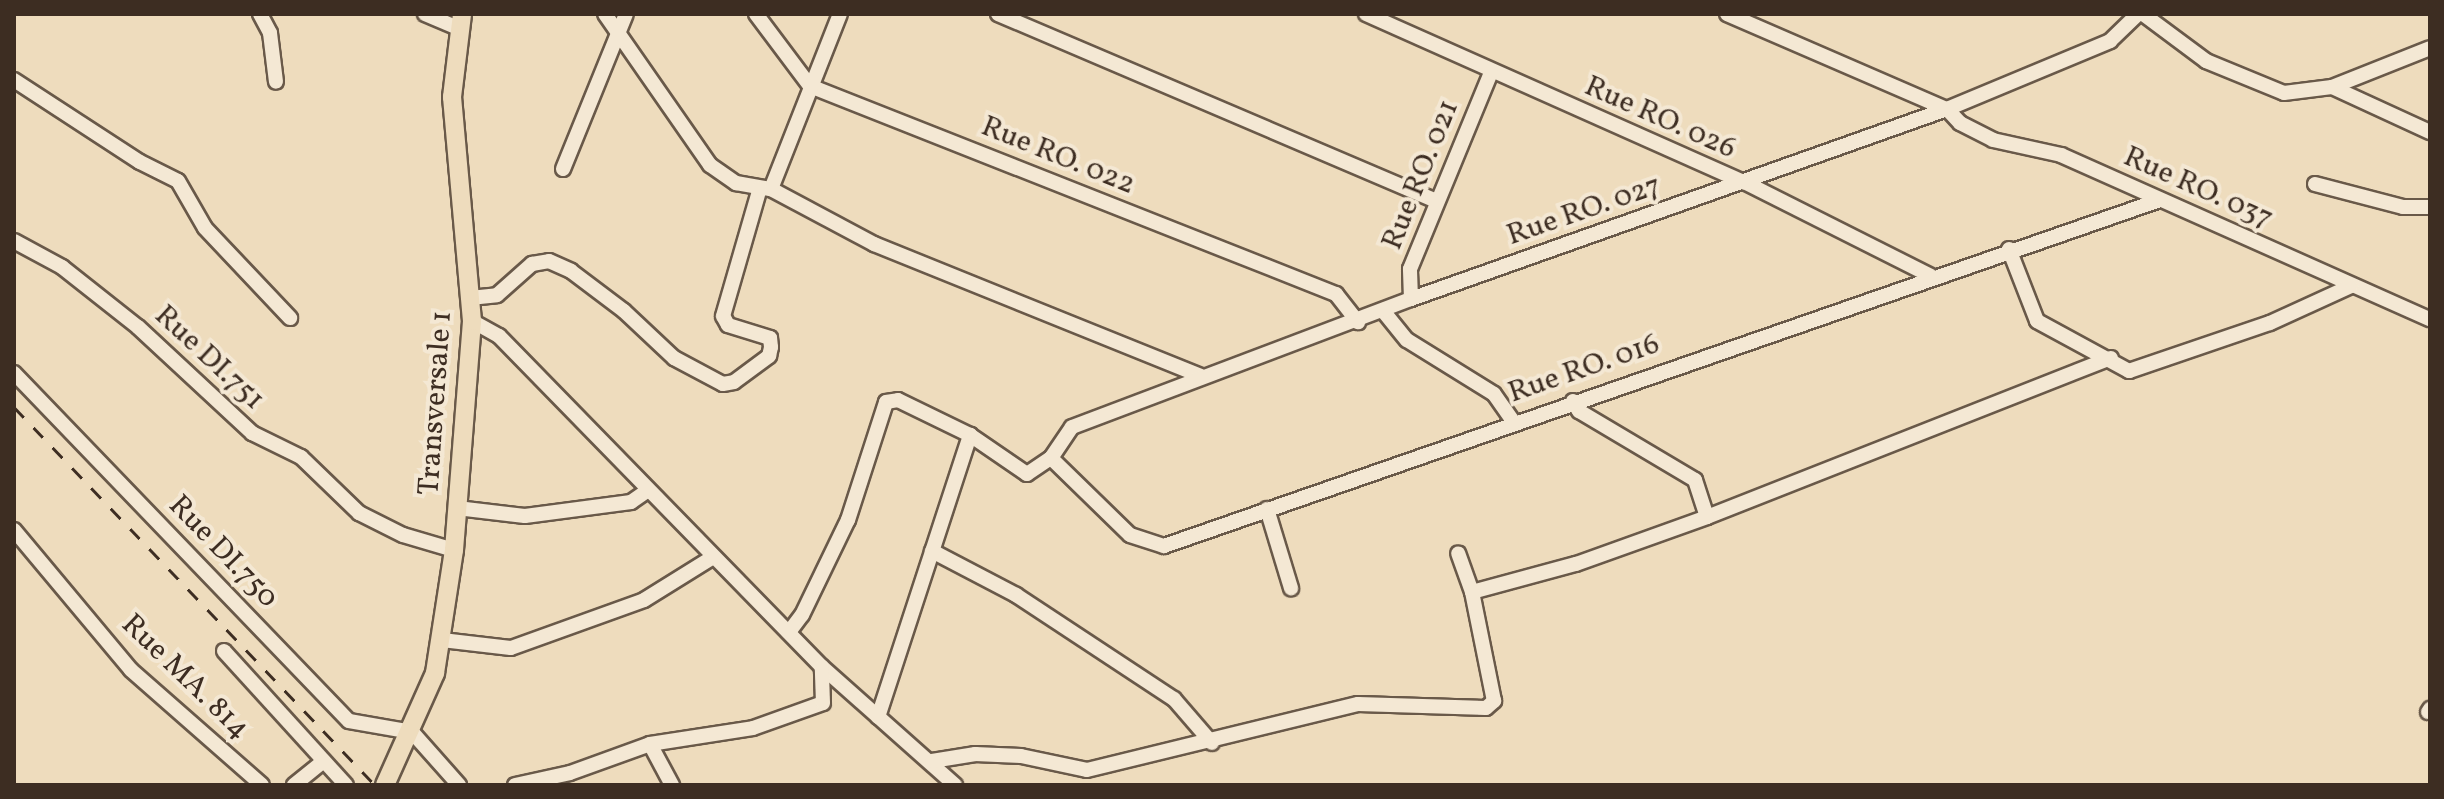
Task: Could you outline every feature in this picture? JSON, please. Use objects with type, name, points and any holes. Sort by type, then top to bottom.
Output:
[{"type":"main road","name":"Transversale 1","points":[[385,785],[412,732],[442,640],[454,550],[472,321],[452,97],[461,21]]},
{"type":"street","points":[[260,14],[270,33],[276,82]]},
{"type":"street","points":[[425,14],[461,21]]},
{"type":"street","points":[[605,14],[710,165],[736,183],[766,189],[874,244],[1200,376]]},
{"type":"street","points":[[563,169],[626,14]]},
{"type":"street","points":[[756,14],[810,86]]},
{"type":"street","points":[[470,298],[497,295],[532,264],[549,261],[571,271],[624,311],[674,358],[723,384],[734,382],[769,356],[770,338],[728,325],[723,316],[766,189],[840,14]]},
{"type":"street","name":"Rue RO. 026","points":[[1366,14],[1744,182],[1931,276]]},
{"type":"street","name":"Rue RO. 037","points":[[1727,14],[1947,109],[1960,123],[1993,140],[2061,155],[2430,319]]},
{"type":"street","points":[[2140,14],[2206,61],[2284,93],[2332,87],[2430,48]]},
{"type":"street","name":"Rue RO. 027","points":[[1051,458],[1072,427],[1200,376],[1358,322],[1411,299],[1947,109],[2110,41],[2140,14]]},
{"type":"street","points":[[1001,15],[1436,201]]},
{"type":"street","name":"Rue RO. 021","points":[[1411,299],[1410,269],[1491,72]]},
{"type":"street","points":[[14,80],[140,162],[178,181],[205,228],[290,318]]},
{"type":"street","name":"Rue RO. 022","points":[[810,86],[1336,294],[1358,322]]},
{"type":"street","points":[[2332,87],[2430,132]]},
{"type":"street","points":[[2315,184],[2403,207],[2430,207]]},
{"type":"street","name":"Rue RO. 016","points":[[1051,458],[1130,535],[1164,546],[1513,421],[2009,249],[2160,200]]},
{"type":"street","name":"Rue DI.751","points":[[14,241],[73,275],[138,327],[252,433],[301,457],[359,513],[403,535],[454,550]]},
{"type":"street","points":[[2009,249],[2037,321],[2111,358],[2129,371],[2270,323],[2351,286]]},
{"type":"street","points":[[1384,312],[1407,340],[1494,394],[1513,421]]},
{"type":"street","points":[[472,321],[499,336],[822,667],[932,761],[955,785]]},
{"type":"street","points":[[1472,592],[1576,564],[1707,517],[2111,358]]},
{"type":"street","name":"Rue DI.750","points":[[14,373],[349,721],[412,732]]},
{"type":"street","points":[[789,632],[848,520],[886,402],[898,400],[970,435],[1027,474],[1051,458]]},
{"type":"street","points":[[1573,401],[1579,411],[1695,480],[1707,517]]},
{"type":"street","points":[[878,717],[970,435]]},
{"type":"street","points":[[457,508],[525,516],[631,502],[648,490]]},
{"type":"street","points":[[1267,509],[1291,588]]},
{"type":"street","name":"Rue MA. 814","points":[[17,539],[131,670],[262,785]]},
{"type":"street","points":[[932,551],[1016,595],[1174,699],[1212,743]]},
{"type":"street","points":[[932,761],[975,754],[1021,756],[1087,770],[1212,743],[1358,704],[1486,708],[1494,701],[1472,592],[1458,553]]},
{"type":"street","points":[[442,640],[511,648],[644,600],[713,557]]},
{"type":"street","points":[[224,651],[346,785]]},
{"type":"street","points":[[515,785],[570,773],[650,744],[753,728],[823,703],[822,667]]},
{"type":"street","points":[[412,732],[459,785]]},
{"type":"street","points":[[650,744],[672,785]]},
{"type":"street","points":[[294,785],[324,761]]},
{"type":"railway","points":[[14,407],[375,785]]}]
